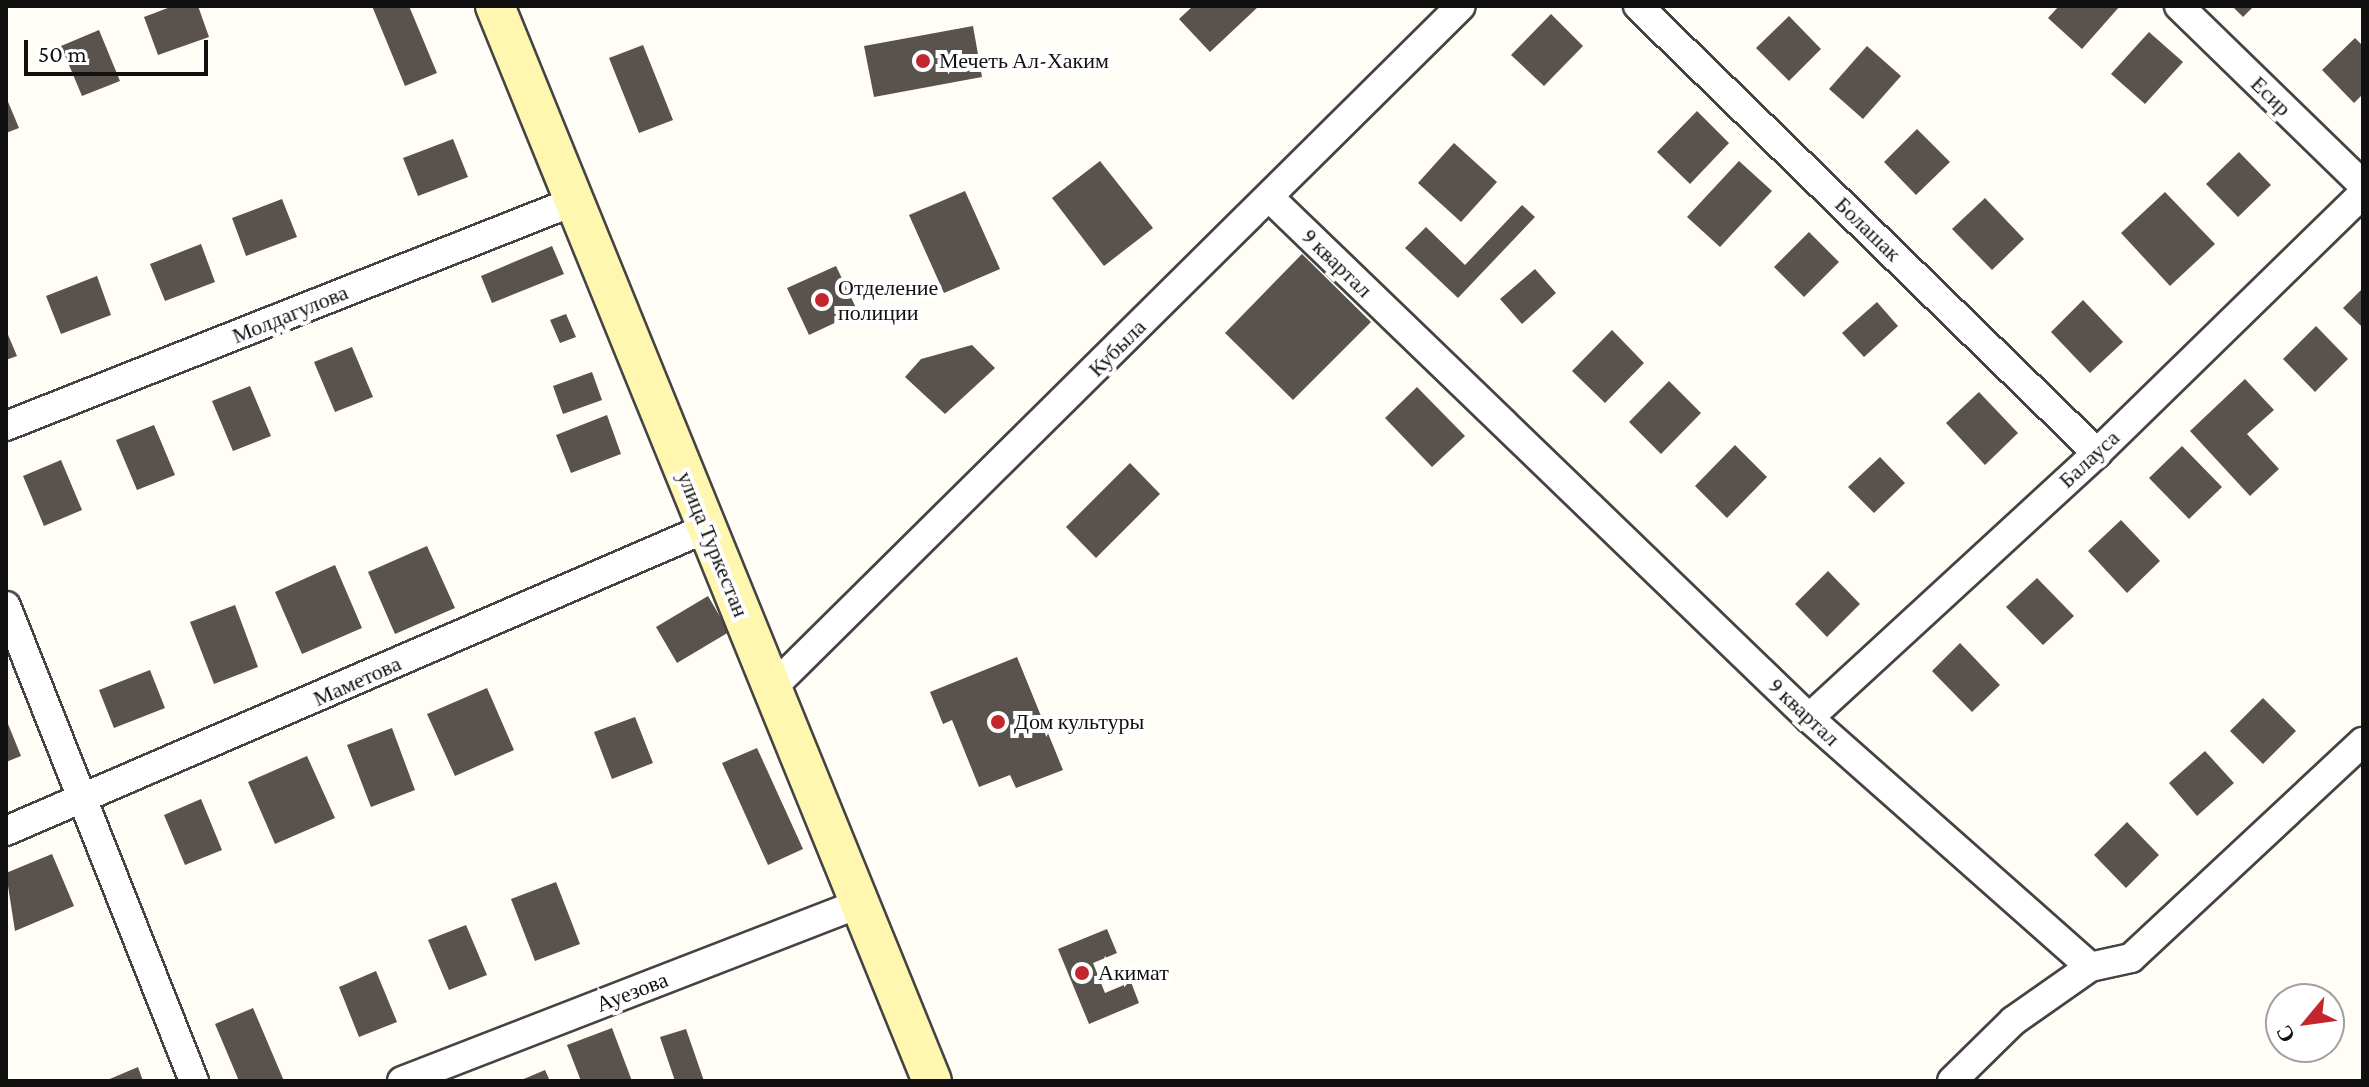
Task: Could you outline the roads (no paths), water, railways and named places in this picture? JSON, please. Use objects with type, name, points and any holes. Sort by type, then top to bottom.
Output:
[{"type":"street","name":"улица Туркестан","points":[[495,6],[932,1081]]},
{"type":"street","name":"Кубыла","points":[[772,688],[1461,6]]},
{"type":"street","name":"Болашак","points":[[1638,6],[2097,453]]},
{"type":"street","name":"Есир","points":[[2179,6],[2363,185]]},
{"type":"street","name":"Балауса","points":[[1809,718],[2097,453],[2363,193]]},
{"type":"street","name":"9 квартал","points":[[1270,198],[1809,718],[2090,967]]},
{"type":"street","name":"Молдагулова","points":[[6,426],[575,201]]},
{"type":"street","name":"Маметова","points":[[6,831],[83,801],[707,528]]},
{"type":"street","points":[[6,606],[194,1081]]},
{"type":"street","points":[[1952,1081],[2013,1021],[2090,967],[2131,958],[2363,742]]},
{"type":"street","name":"Ауезова","points":[[402,1081],[862,903]]},
{"type":"place","name":"Мечеть Ал-Хаким","points":[[923,61]]},
{"type":"place","name":"Отделение полиции","points":[[822,300]]},
{"type":"place","name":"Дом культуры","points":[[998,722]]},
{"type":"place","name":"Акимат","points":[[1082,973]]}]
